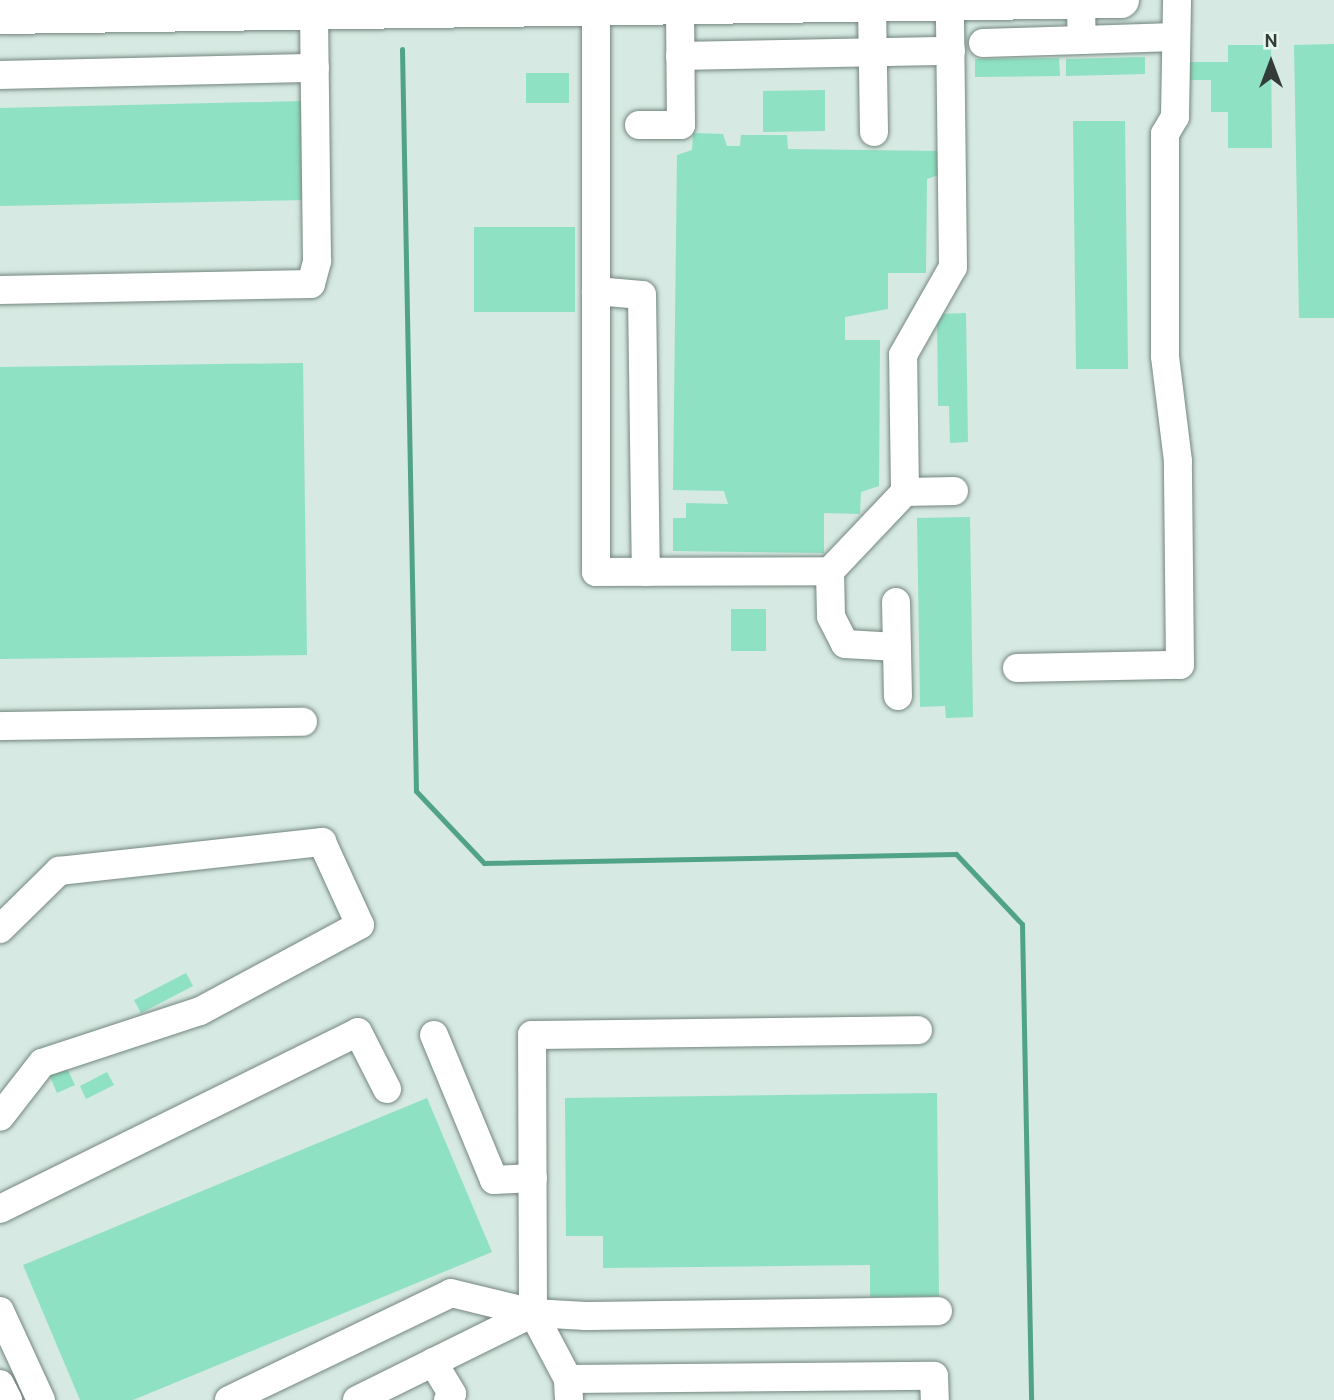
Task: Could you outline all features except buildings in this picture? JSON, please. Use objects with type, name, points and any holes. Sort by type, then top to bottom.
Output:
[{"type":"main road","points":[[0,16],[314,6],[595,3],[680,6],[872,5],[1121,0]]},
{"type":"street","points":[[1017,668],[1180,665],[1178,461],[1165,356],[1165,134],[1175,117],[1177,0]]},
{"type":"street","points":[[1081,1],[1082,40]]},
{"type":"street","points":[[897,647],[845,644],[831,616],[830,571],[905,492],[903,355],[953,267],[950,2]]},
{"type":"street","points":[[595,3],[596,572],[830,571]]},
{"type":"street","points":[[872,5],[874,132]]},
{"type":"street","points":[[0,290],[311,284],[317,261],[314,6]]},
{"type":"street","points":[[639,125],[681,125],[680,6]]},
{"type":"street","points":[[983,43],[1175,37]]},
{"type":"street","points":[[680,56],[951,51]]},
{"type":"street","points":[[0,75],[315,68]]},
{"type":"street","points":[[596,291],[642,295],[646,572]]},
{"type":"street","points":[[905,492],[954,491]]},
{"type":"street","points":[[896,602],[898,696]]},
{"type":"street","points":[[0,726],[303,722]]},
{"type":"street","points":[[0,929],[59,871],[321,842],[360,925],[200,1011],[42,1063],[0,1117]]},
{"type":"street","points":[[918,1030],[532,1035],[533,1313],[569,1390],[934,1376],[935,1400]]},
{"type":"street","points":[[0,1209],[358,1032],[387,1089]]},
{"type":"street","points":[[434,1035],[494,1180],[533,1178]]},
{"type":"street","points":[[229,1400],[451,1293],[533,1313],[939,1311]]},
{"type":"street","points":[[0,1311],[41,1400]]},
{"type":"street","points":[[357,1400],[533,1313]]},
{"type":"street","points":[[433,1362],[452,1394],[448,1400]]},
{"type":"street","points":[[0,1384],[8,1400]]},
{"type":"waterway","points":[[402,49],[416,791],[484,863],[956,854],[1022,924],[1031,1400]]}]
